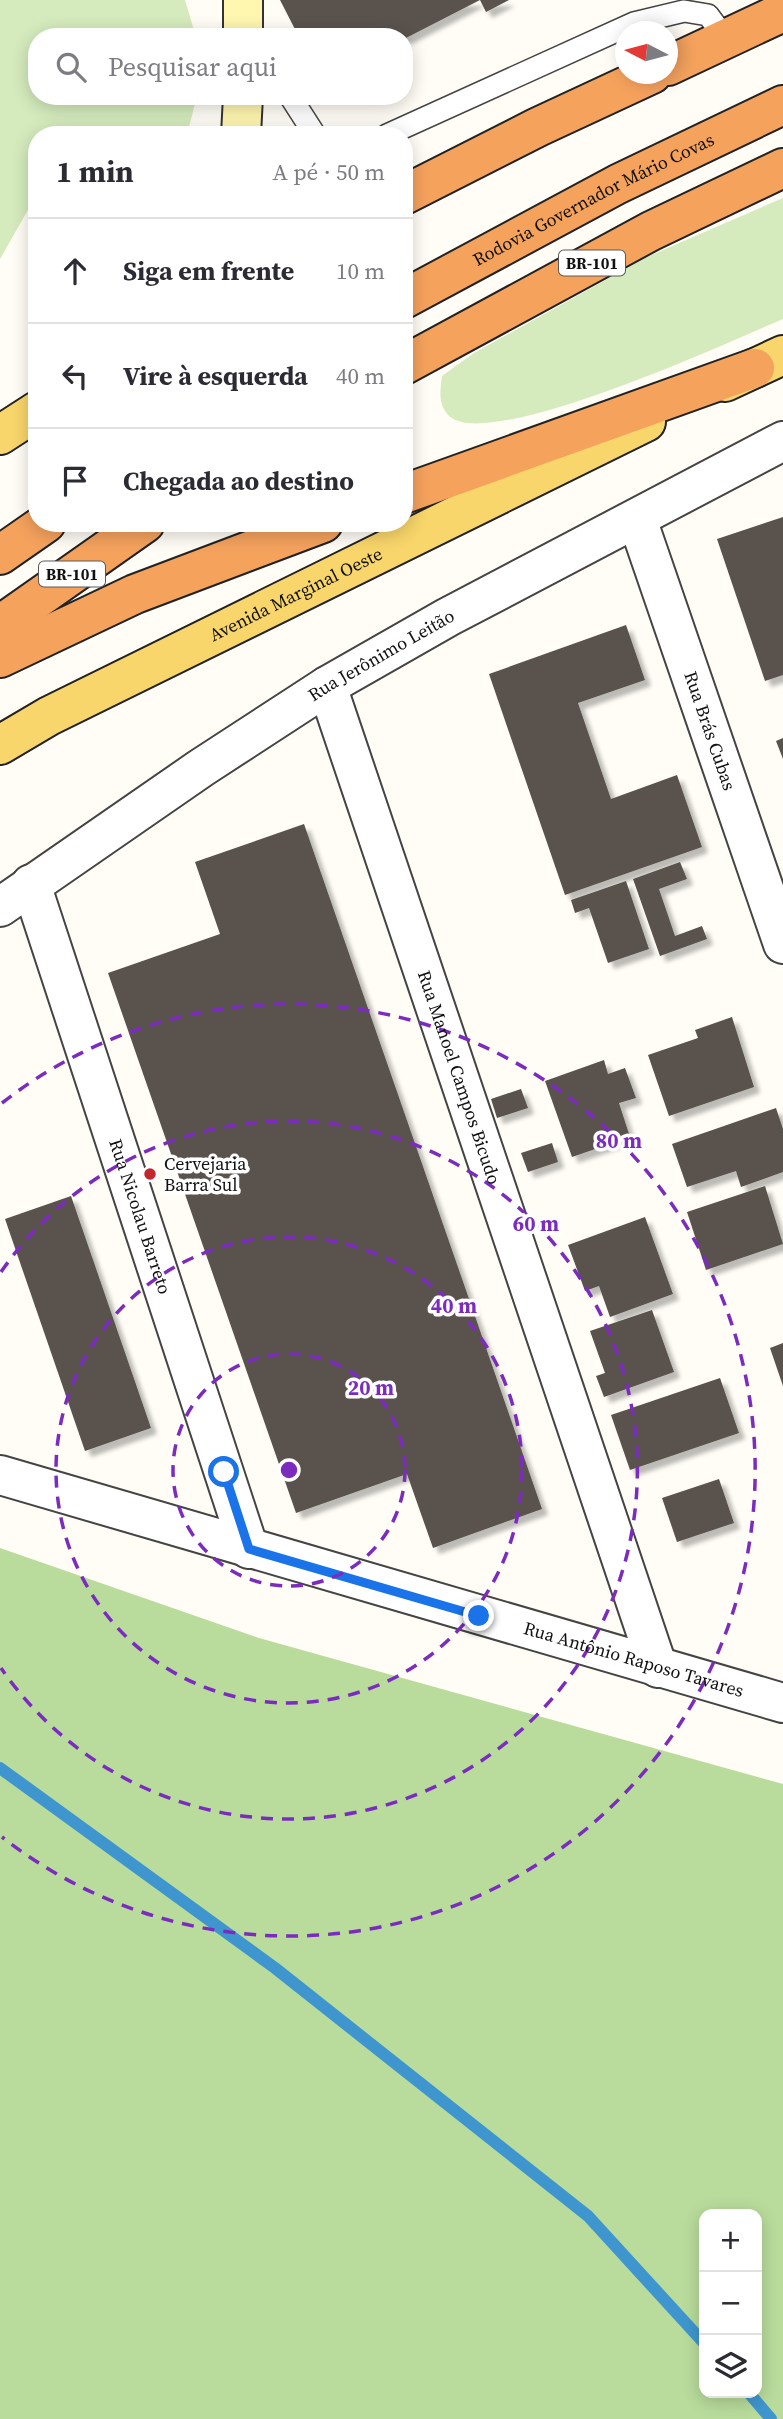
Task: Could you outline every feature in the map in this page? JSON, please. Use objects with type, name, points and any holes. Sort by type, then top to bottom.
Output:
[{"type":"highway","points":[[678,61],[783,12]]},
{"type":"highway","points":[[413,190],[630,84]]},
{"type":"highway","name":"Rodovia Governador Mário Covas","points":[[413,294],[618,184],[783,105]]},
{"type":"highway","name":"BR-101","points":[[413,360],[639,238],[783,168]]},
{"type":"highway","points":[[413,491],[769,361]]},
{"type":"highway","points":[[0,555],[33,532]]},
{"type":"highway","name":"BR-101","points":[[0,625],[132,532]]},
{"type":"highway","points":[[0,658],[135,594],[299,532]]},
{"type":"main road","name":"Avenida Marginal Oeste","points":[[0,745],[48,716],[769,361]]},
{"type":"main road","points":[[0,435],[28,417]]},
{"type":"street","name":"Rua Jerônimo Leitão","points":[[0,907],[201,768],[327,687],[448,617],[783,441]]},
{"type":"street","name":"Rua Brás Cubas","points":[[637,519],[783,944]]},
{"type":"street","name":"Rua Manoel Campos Bicudo","points":[[327,687],[658,1668]]},
{"type":"street","name":"Rua Nicolau Barreto","points":[[31,884],[249,1549]]},
{"type":"street","name":"Rua Antônio Raposo Tavares","points":[[0,1475],[783,1703]]},
{"type":"lane","points":[[407,126],[634,23],[684,11],[708,15],[726,39]]},
{"type":"lane","points":[[296,105],[309,126]]},
{"type":"green space","points":[[0,0],[185,0],[193,28],[28,28],[28,105],[195,105],[189,126],[28,126],[28,210],[0,259]]},
{"type":"green space","points":[[783,198],[783,319],[666,369],[559,407],[511,419],[473,423],[449,416],[445,412],[441,398],[442,376],[474,353],[647,257]]},
{"type":"green space","points":[[0,1548],[259,1638],[783,1784],[783,2419],[0,2419]]},
{"type":"building","points":[[280,0],[480,0],[413,34],[413,28],[294,28]]},
{"type":"building","points":[[480,0],[509,0],[486,12]]},
{"type":"building","points":[[783,517],[783,675],[765,681],[717,539]]},
{"type":"building","points":[[626,625],[645,680],[578,703],[611,799],[677,775],[702,847],[565,895],[489,674]]},
{"type":"building","points":[[783,738],[783,759],[776,741]]},
{"type":"building","points":[[304,824],[542,1509],[433,1548],[407,1474],[296,1513],[108,973],[220,934],[195,862]]},
{"type":"building","points":[[680,862],[687,879],[659,889],[675,936],[702,926],[707,939],[660,956],[633,879]]},
{"type":"building","points":[[626,881],[649,949],[608,963],[589,908],[575,913],[571,900]]},
{"type":"building","points":[[732,1017],[754,1087],[669,1116],[648,1055],[698,1038],[695,1030]]},
{"type":"building","points":[[604,1060],[608,1074],[625,1068],[636,1098],[619,1103],[630,1137],[572,1157],[545,1081]]},
{"type":"building","points":[[521,1089],[528,1108],[497,1118],[491,1099]]},
{"type":"building","points":[[776,1108],[783,1129],[783,1172],[741,1187],[736,1171],[687,1187],[672,1144]]},
{"type":"building","points":[[552,1143],[558,1162],[528,1172],[521,1153]]},
{"type":"building","points":[[765,1186],[783,1244],[706,1270],[687,1212]]},
{"type":"building","points":[[71,1196],[151,1428],[85,1451],[5,1219]]},
{"type":"building","points":[[645,1217],[673,1294],[610,1317],[599,1286],[585,1291],[568,1245]]},
{"type":"building","points":[[652,1310],[674,1372],[604,1397],[596,1376],[605,1373],[590,1331]]},
{"type":"building","points":[[783,1343],[783,1386],[770,1348]]},
{"type":"building","points":[[720,1378],[739,1433],[630,1470],[611,1415]]},
{"type":"building","points":[[719,1479],[734,1523],[677,1542],[662,1498]]},
{"type":"waterway","points":[[0,1768],[275,1968],[588,2216],[699,2338]]},
{"type":"waterway","points":[[753,2398],[771,2419]]},
{"type":"place","name":"Cervejaria Barra Sul","points":[[150,1174]]},
{"type":"route","points":[[224,1472],[249,1549],[479,1616]]}]
